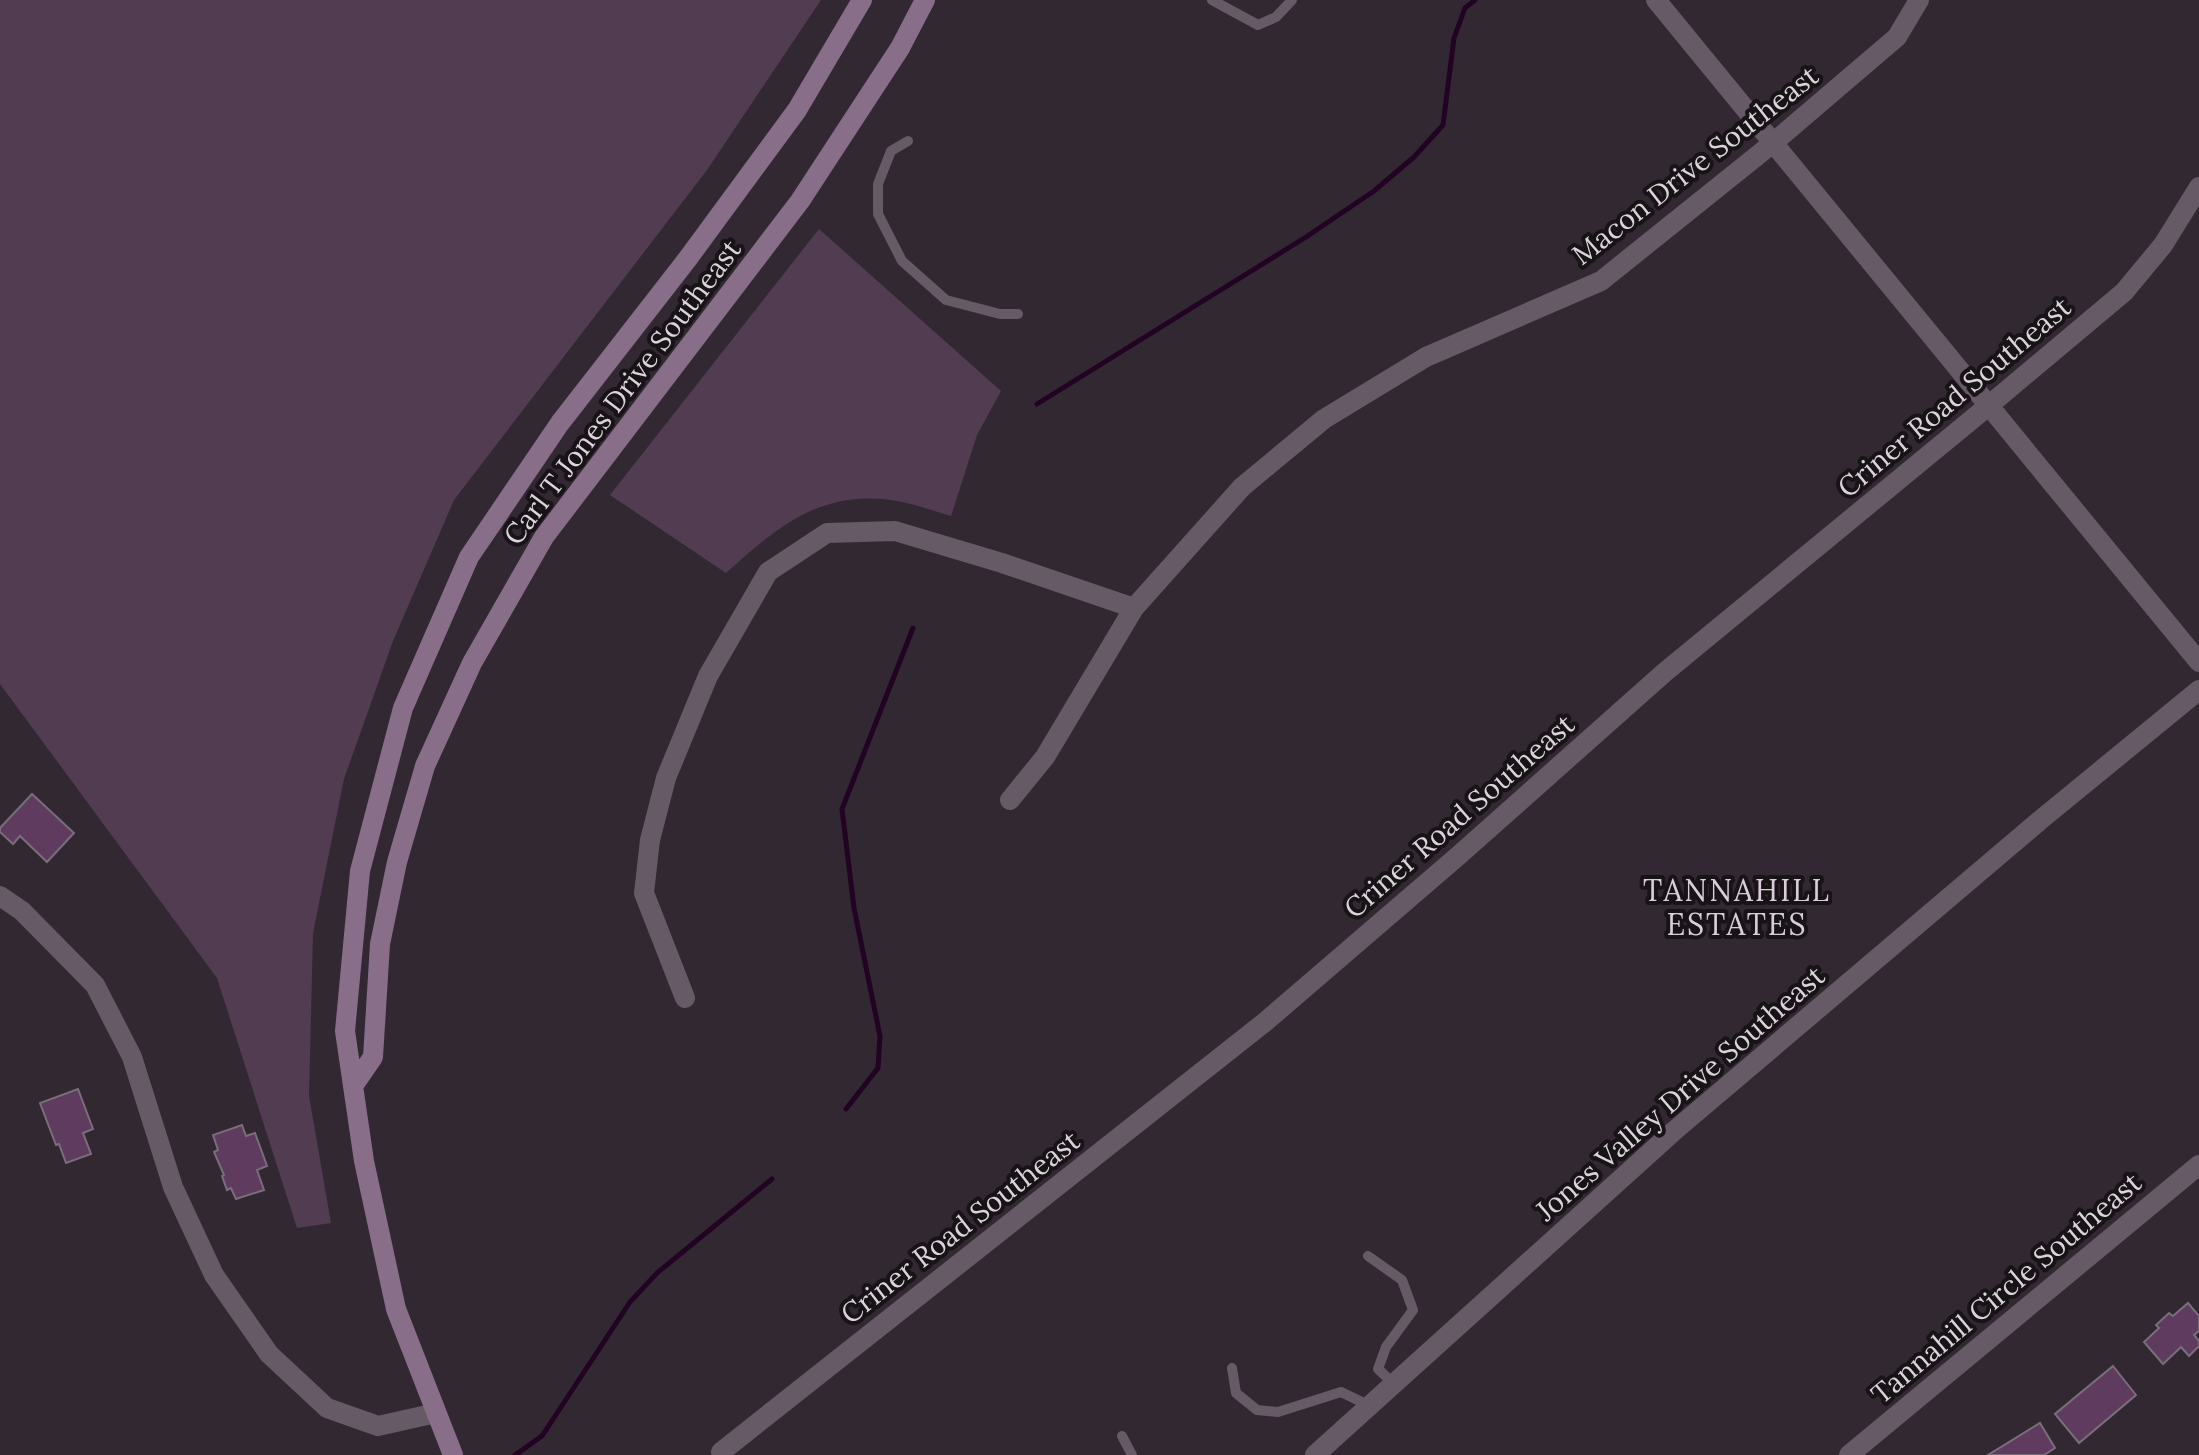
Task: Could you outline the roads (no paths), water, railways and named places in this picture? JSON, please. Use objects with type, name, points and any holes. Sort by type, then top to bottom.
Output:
[{"type":"main road","name":"Carl T Jones Drive Southeast","points":[[353,1086],[345,1031],[360,871],[403,708],[469,557],[560,423],[689,257],[797,110],[862,0]]},
{"type":"main road","name":"Carl T Jones Drive Southeast","points":[[353,1086],[373,1057],[380,944],[397,862],[425,766],[472,663],[544,537],[800,201],[900,48],[925,0]]},
{"type":"main road","points":[[353,1086],[364,1161],[396,1309],[453,1455]]},
{"type":"street","points":[[1656,0],[2199,662]]},
{"type":"street","name":"Macon Drive Southeast","points":[[1010,800],[1045,757],[1134,608],[1242,487],[1324,419],[1426,357],[1601,281],[1773,143],[1897,37],[1919,0]]},
{"type":"street","name":"Criner Road Southeast","points":[[721,1452],[1265,1022],[1665,672],[2124,292],[2163,245],[2199,187]]},
{"type":"street","points":[[685,998],[644,893],[650,840],[666,778],[708,676],[768,572],[827,533],[895,531],[1134,608]]},
{"type":"street","name":"Jones Valley Drive Southeast","points":[[1315,1455],[1674,1131],[2044,817],[2199,690]]},
{"type":"street","points":[[0,896],[22,911],[95,985],[132,1057],[173,1187],[214,1275],[269,1354],[327,1408],[378,1426],[436,1413]]},
{"type":"street","name":"Tannahill Circle Southeast","points":[[1849,1455],[2199,1165]]},
{"type":"lane","points":[[1212,0],[1258,25],[1276,17],[1292,0]]},
{"type":"lane","points":[[908,141],[891,151],[878,184],[878,214],[902,261],[946,300],[1000,314],[1018,314]]},
{"type":"lane","points":[[1368,1256],[1402,1280],[1413,1310],[1386,1347],[1378,1369],[1394,1384]]},
{"type":"lane","points":[[1232,1368],[1236,1393],[1257,1410],[1278,1412],[1341,1392],[1370,1406]]},
{"type":"lane","points":[[1122,1436],[1132,1455]]},
{"type":"waterway","points":[[1037,404],[1306,237],[1374,191],[1414,157],[1443,125],[1454,38],[1465,8],[1475,0]]},
{"type":"waterway","points":[[846,1109],[878,1068],[880,1036],[854,908],[842,809],[913,628]]},
{"type":"waterway","points":[[515,1455],[542,1436],[630,1302],[657,1273],[772,1179]]},
{"type":"district","name":"TANNAHILL ESTATES","points":[[1737,907]]}]
